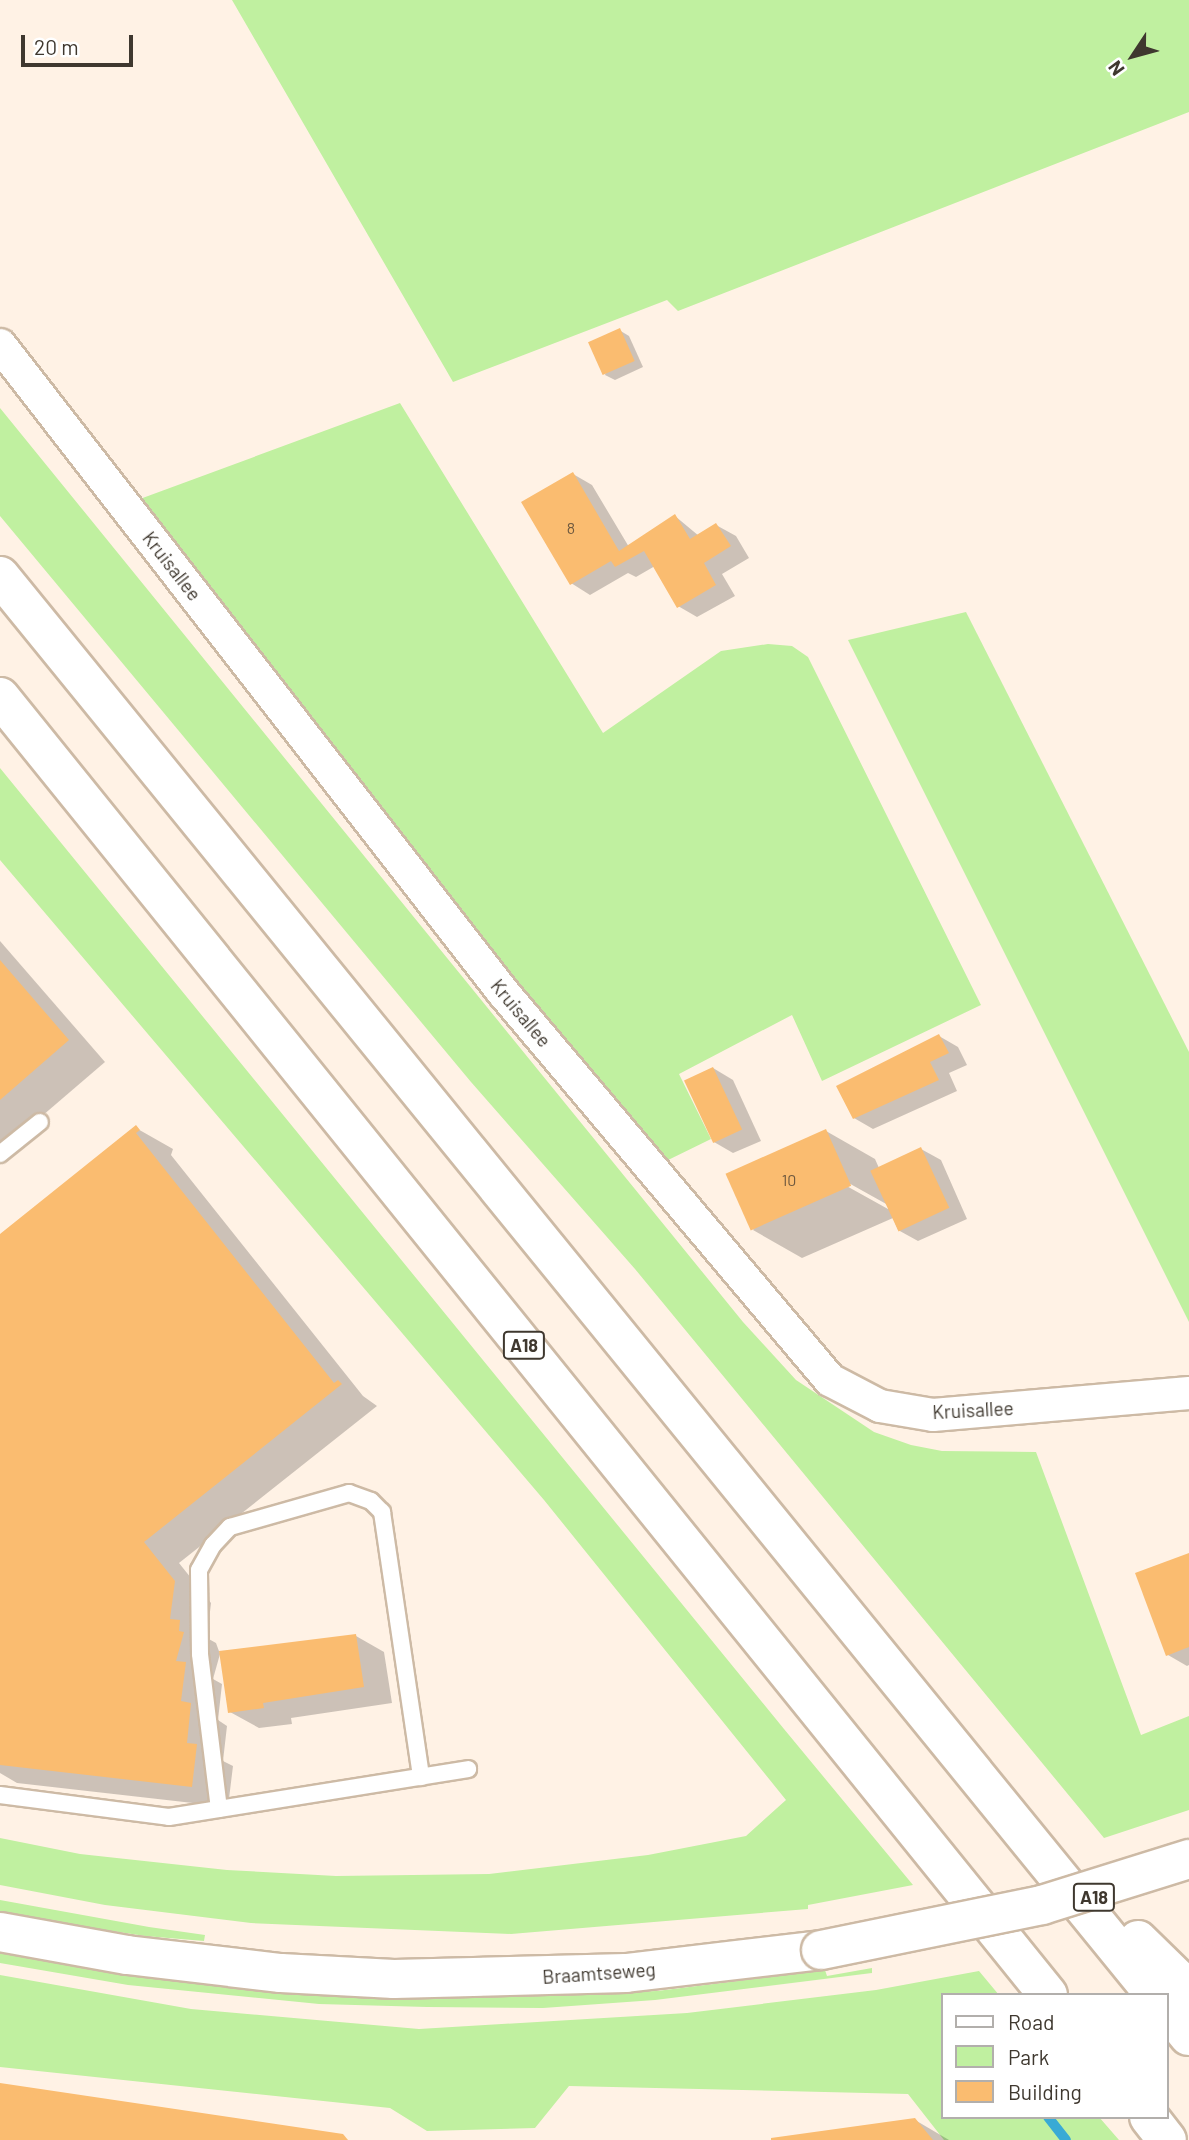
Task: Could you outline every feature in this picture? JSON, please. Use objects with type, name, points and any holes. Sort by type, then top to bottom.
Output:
[{"type":"main road","name":"A18","points":[[0,576],[1153,1993]]},
{"type":"main road","name":"A18","points":[[0,697],[1046,1993]]},
{"type":"main road","name":"A18","points":[[1000,1803],[1189,1990]]},
{"type":"main road","name":"Braamtseweg","points":[[0,1932],[127,1955],[281,1973],[394,1979],[626,1973],[821,1950],[1042,1905],[1189,1858]]},
{"type":"main road","points":[[1168,2010],[1189,2036]]},
{"type":"main road","points":[[1151,2119],[1167,2140]]},
{"type":"street","name":"Kruisallee","points":[[0,345],[502,991],[830,1380],[880,1406],[933,1415],[1189,1393]]},
{"type":"lane","points":[[0,1154],[40,1122]]},
{"type":"lane","points":[[219,1809],[200,1654],[199,1570],[213,1545],[230,1527],[349,1493],[371,1501],[382,1512],[421,1777]]},
{"type":"lane","points":[[0,1795],[169,1817],[468,1769]]},
{"type":"green space","points":[[232,0],[1189,0],[1189,112],[678,311],[667,300],[453,382]]},
{"type":"green space","points":[[400,403],[603,733],[721,651],[768,644],[792,646],[808,657],[981,1005],[822,1081],[792,1015],[679,1074],[711,1139],[662,1163],[129,503]]},
{"type":"green space","points":[[0,408],[743,1322],[796,1380],[874,1432],[911,1445],[942,1451],[1036,1452],[1141,1735],[1189,1716],[1189,1810],[1104,1838],[635,1269],[471,1082],[0,516]]},
{"type":"green space","points":[[966,612],[1189,1052],[1189,1322],[848,640]]},
{"type":"green space","points":[[0,768],[913,1885],[808,1905],[808,1909],[511,1934],[251,1923],[105,1905],[0,1885],[0,1838],[80,1854],[227,1870],[336,1876],[489,1874],[648,1855],[746,1836],[786,1800],[544,1500],[0,860]]},
{"type":"green space","points":[[0,1900],[205,1935],[204,1941],[145,1936],[20,1917],[0,1912]]},
{"type":"green space","points":[[0,1951],[85,1968],[271,1992],[454,1998],[657,1991],[825,1970],[827,1976],[872,1968],[872,1973],[655,2000],[543,2008],[427,2007],[319,2004],[128,1985],[0,1963]]},
{"type":"green space","points":[[979,1971],[997,1993],[940,1993],[940,2119],[1101,2119],[1119,2140],[944,2140],[908,2094],[569,2086],[535,2128],[427,2131],[390,2108],[0,2067],[0,1975],[191,2009],[419,2029],[687,2013],[876,1990]]},
{"type":"building","points":[[620,328],[635,361],[603,375],[588,342]]},
{"type":"building","points":[[573,472],[619,551],[675,514],[690,539],[716,523],[731,546],[704,563],[716,585],[677,608],[644,551],[615,567],[611,561],[570,585],[521,502]]},
{"type":"building","points":[[0,960],[69,1040],[0,1100]]},
{"type":"building","points":[[939,1034],[949,1053],[930,1062],[939,1080],[853,1119],[836,1086]]},
{"type":"building","points":[[713,1067],[742,1130],[713,1143],[684,1081]]},
{"type":"building","points":[[136,1125],[140,1130],[136,1133],[334,1383],[338,1380],[342,1384],[144,1542],[175,1581],[170,1619],[180,1620],[179,1631],[184,1632],[176,1661],[186,1662],[181,1701],[191,1703],[187,1743],[197,1744],[192,1787],[0,1765],[0,1234]]},
{"type":"building","points":[[826,1129],[851,1186],[751,1230],[726,1174]]},
{"type":"building","points":[[921,1147],[949,1208],[899,1231],[870,1171]]},
{"type":"building","points":[[1189,1553],[1189,1647],[1166,1656],[1135,1573]]},
{"type":"building","points":[[356,1634],[364,1687],[263,1703],[264,1708],[228,1713],[219,1651]]},
{"type":"building","points":[[0,2083],[343,2134],[348,2140],[0,2140]]},
{"type":"building","points":[[915,2118],[933,2140],[771,2140],[771,2138]]},
{"type":"waterway","points":[[1050,2119],[1066,2140]]}]
